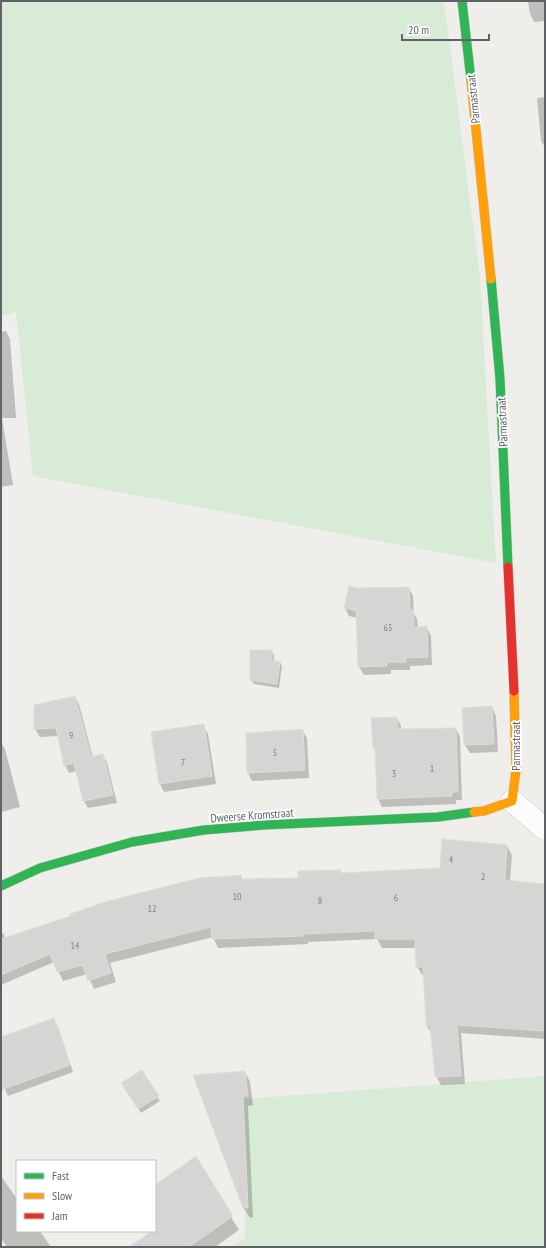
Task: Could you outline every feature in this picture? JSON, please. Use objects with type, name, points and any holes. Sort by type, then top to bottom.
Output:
[{"type":"street","name":"Parmastraat","points":[[462,1],[488,239],[500,379],[516,733],[516,770],[512,801]]},
{"type":"street","points":[[512,801],[545,829]]},
{"type":"street","name":"Dweerse Kromstraat","points":[[1,886],[40,868],[132,842],[204,830],[264,825],[438,817],[484,811],[512,801]]},
{"type":"green space","points":[[1,1],[444,1],[480,278],[496,563],[33,476],[16,312],[1,316]]},
{"type":"green space","points":[[545,1076],[545,1247],[230,1247],[245,1238],[243,1099]]},
{"type":"building","points":[[349,586],[359,588],[409,587],[410,610],[413,610],[414,627],[427,626],[428,657],[406,658],[406,662],[387,662],[387,666],[358,667],[356,611],[344,608]]},
{"type":"building","points":[[250,650],[272,650],[272,660],[280,662],[277,684],[250,680]]},
{"type":"building","points":[[75,696],[91,757],[103,754],[113,795],[83,801],[74,763],[64,766],[56,728],[34,729],[34,705]]},
{"type":"building","points":[[492,706],[494,744],[464,745],[462,708]]},
{"type":"building","points":[[397,717],[398,729],[456,728],[458,792],[452,792],[452,796],[377,799],[375,749],[373,749],[371,718]]},
{"type":"building","points":[[204,724],[212,776],[159,784],[151,732]]},
{"type":"building","points":[[303,729],[305,770],[247,773],[246,733]]},
{"type":"building","points":[[442,839],[507,845],[505,880],[545,884],[545,1031],[457,1025],[461,1076],[435,1077],[430,1025],[426,1026],[423,967],[416,967],[415,939],[375,939],[375,931],[303,934],[304,936],[212,939],[211,927],[105,954],[111,973],[88,981],[83,965],[57,972],[50,954],[1,975],[1,939],[71,916],[70,914],[105,902],[200,878],[241,875],[242,879],[298,878],[298,871],[341,870],[341,873],[440,868]]},
{"type":"building","points":[[54,1018],[70,1065],[1,1090],[1,1037]]},
{"type":"building","points":[[142,1070],[159,1096],[138,1109],[121,1083]]},
{"type":"building","points":[[245,1071],[248,1096],[243,1096],[248,1208],[243,1208],[193,1075]]},
{"type":"building","points":[[196,1156],[233,1216],[189,1247],[129,1247],[151,1232],[156,1232],[156,1184]]},
{"type":"traffic: fast","points":[[462,1],[471,80]]},
{"type":"traffic: fast","points":[[491,279],[500,379],[508,567]]},
{"type":"traffic: fast","points":[[1,886],[40,868],[132,842],[204,830],[264,825],[438,817],[474,812]]},
{"type":"traffic: slow","points":[[471,80],[491,279]]},
{"type":"traffic: slow","points":[[474,812],[484,811],[512,801],[516,770],[514,691]]},
{"type":"traffic: jam","points":[[508,567],[514,691]]}]
